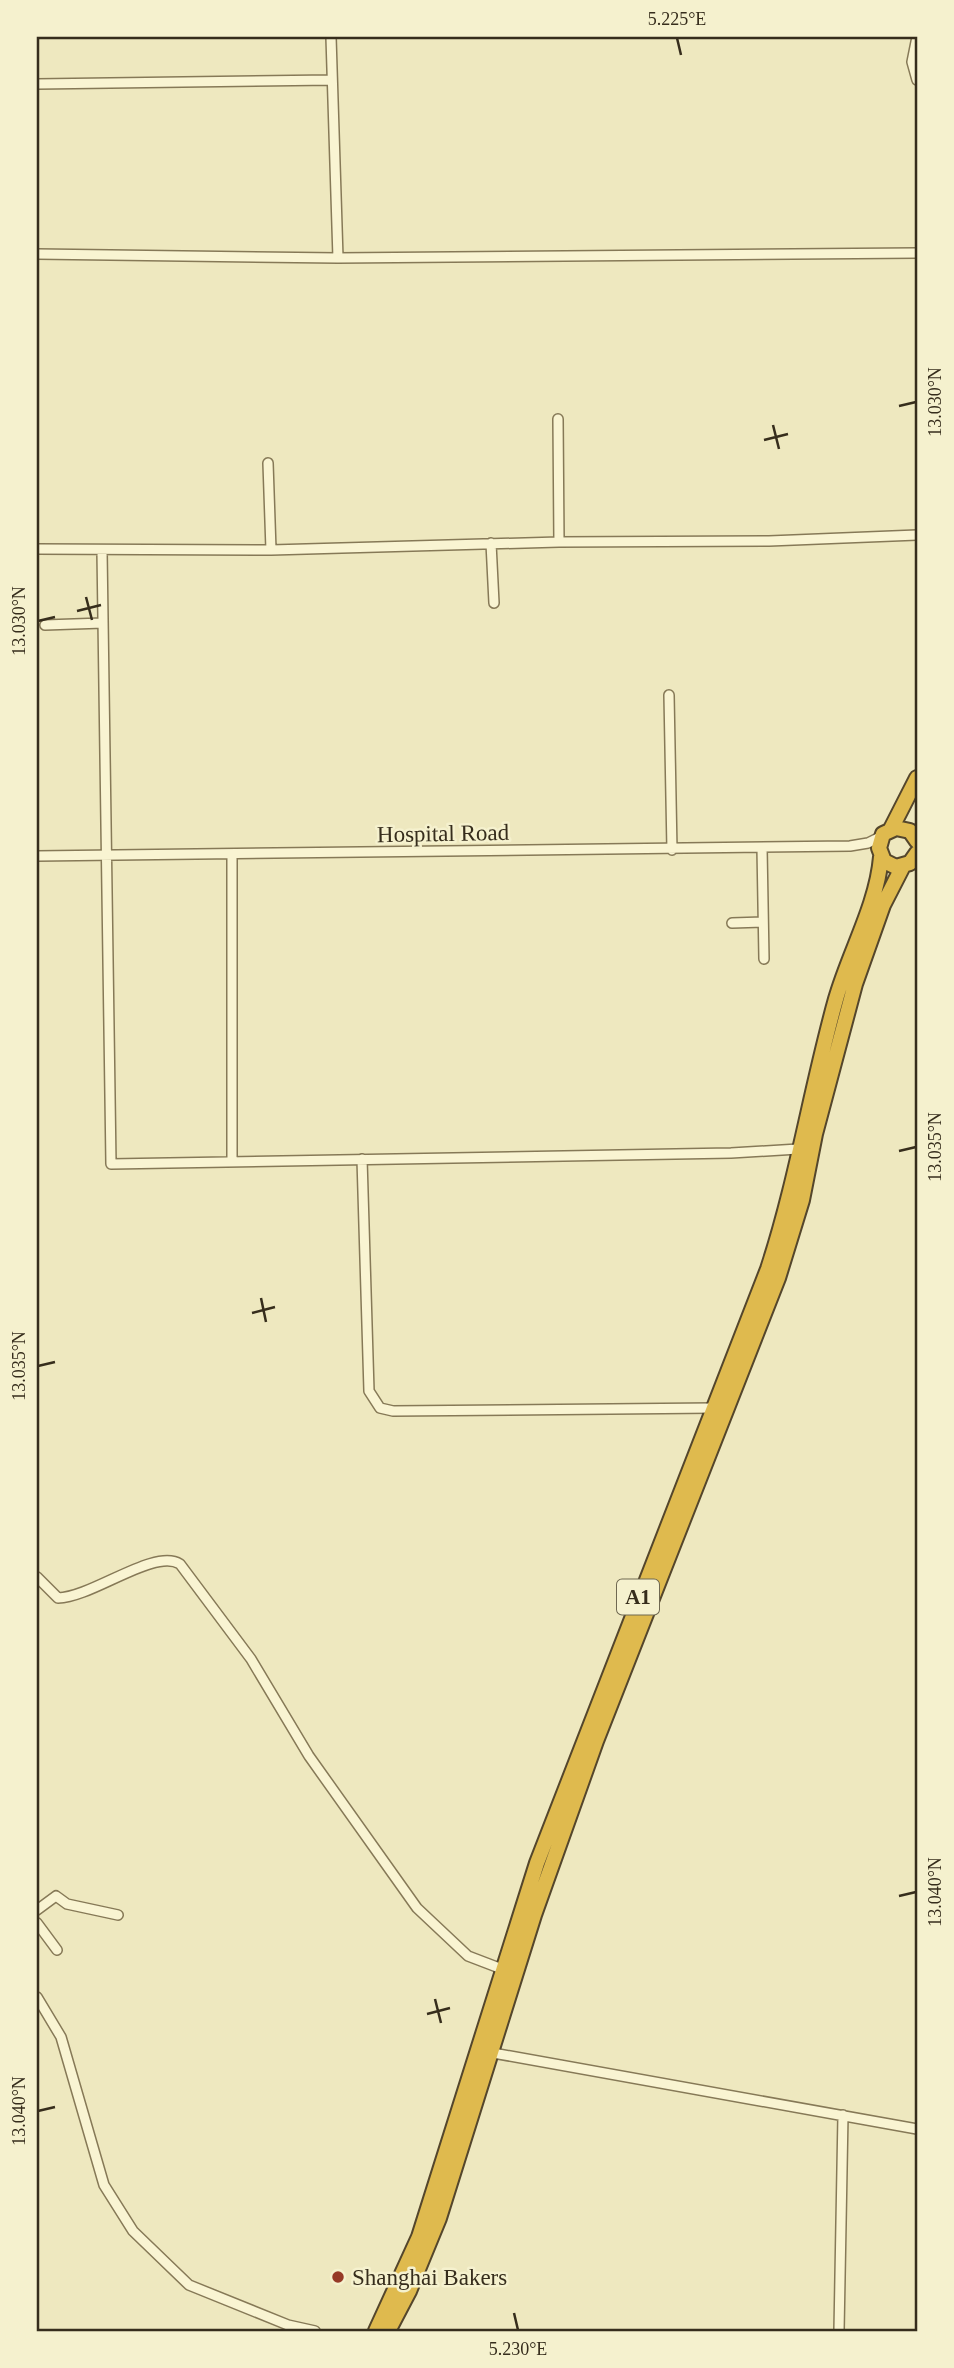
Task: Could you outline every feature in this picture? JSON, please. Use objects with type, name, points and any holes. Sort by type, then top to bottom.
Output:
[{"type":"highway","points":[[913,859],[892,866],[881,856],[879,843],[917,778]]},
{"type":"highway","points":[[916,837],[917,819]]},
{"type":"highway","points":[[887,832],[905,829],[916,837]]},
{"type":"highway","name":"A1","points":[[376,2331],[419,2237],[471,2080],[502,1969],[569,1777],[714,1408],[784,1220],[797,1149],[842,979],[871,897],[881,856]]},
{"type":"highway","name":"A1","points":[[388,2331],[409,2291],[439,2218],[493,2053],[534,1915],[596,1741],[666,1557],[774,1290],[802,1200],[816,1133],[855,984],[884,902],[913,859]]},
{"type":"street","points":[[331,37],[338,258]]},
{"type":"street","points":[[917,37],[912,62],[917,80]]},
{"type":"street","points":[[37,83],[332,80]]},
{"type":"street","points":[[37,254],[338,258],[917,253]]},
{"type":"street","points":[[558,419],[559,542]]},
{"type":"street","points":[[268,463],[271,550]]},
{"type":"street","points":[[37,549],[271,550],[491,543],[769,541],[917,535]]},
{"type":"street","points":[[491,543],[494,603]]},
{"type":"street","points":[[102,551],[111,1164],[797,1149]]},
{"type":"street","points":[[45,625],[103,623]]},
{"type":"street","points":[[670,695],[672,850]]},
{"type":"street","points":[[850,846],[868,843],[887,832]]},
{"type":"street","points":[[850,846],[881,856]]},
{"type":"street","name":"Hospital Road","points":[[37,856],[850,846]]},
{"type":"street","points":[[762,848],[764,959]]},
{"type":"street","points":[[232,854],[232,1160]]},
{"type":"street","points":[[732,923],[763,922]]},
{"type":"street","points":[[362,1158],[369,1391],[380,1408],[393,1411],[714,1408]]},
{"type":"street","points":[[37,1577],[58,1598],[68,1598],[92,1591],[160,1559],[180,1564],[251,1659],[309,1756],[417,1908],[468,1956],[502,1969]]},
{"type":"street","points":[[37,1910],[56,1896],[67,1905],[118,1914]]},
{"type":"street","points":[[37,1923],[57,1950]]},
{"type":"street","points":[[38,2000],[61,2038],[104,2185],[133,2231],[189,2285],[264,2316],[315,2331]]},
{"type":"street","points":[[493,2053],[917,2129]]},
{"type":"street","points":[[839,2331],[843,2115]]},
{"type":"place","name":"Shanghai Bakers","points":[[338,2277]]}]
